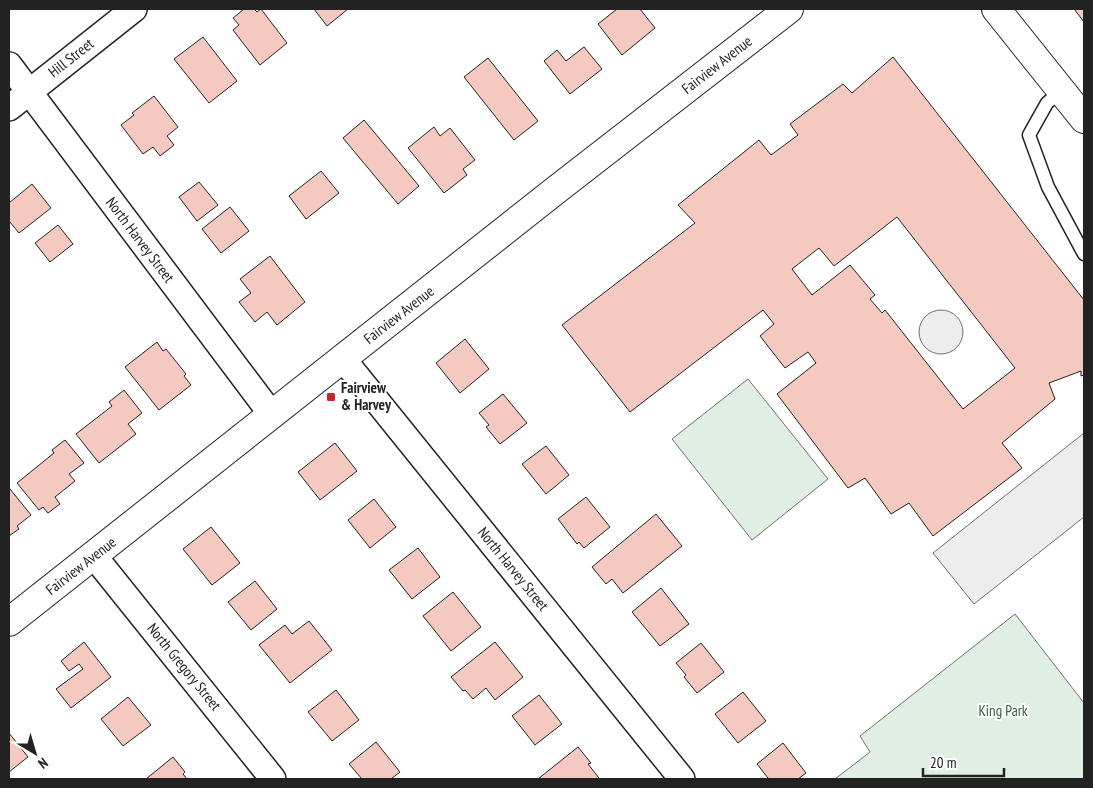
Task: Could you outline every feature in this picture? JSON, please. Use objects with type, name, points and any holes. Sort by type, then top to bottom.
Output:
[{"type":"street","name":"Hill Street","points":[[9,108],[134,9]]},
{"type":"street","name":"Fairview Avenue","points":[[9,622],[556,190],[789,9]]},
{"type":"street","points":[[996,9],[1084,119]]},
{"type":"street","name":"North Harvey Street","points":[[9,65],[272,415]]},
{"type":"street","name":"North Harvey Street","points":[[344,359],[682,779]]},
{"type":"street","name":"North Gregory Street","points":[[94,556],[273,779]]},
{"type":"lane","points":[[1061,91],[1047,103],[1029,135],[1048,187],[1084,254]]},
{"type":"green space","points":[[748,379],[828,479],[752,540],[672,439]]},
{"type":"green space","name":"King Park","points":[[1015,614],[1084,703],[1084,779],[835,779],[870,752],[860,736]]},
{"type":"shaded area","points":[[945,310],[957,316],[962,323],[962,341],[957,348],[950,353],[937,354],[929,351],[922,344],[919,328],[922,320],[929,313]]},
{"type":"shaded area","points":[[1084,433],[1084,517],[974,604],[933,553]]},
{"type":"building","points":[[244,9],[254,9],[257,12],[261,9],[287,43],[260,65],[233,30],[239,25],[233,18]]},
{"type":"building","points":[[314,9],[348,9],[327,26]]},
{"type":"building","points":[[617,9],[640,9],[655,28],[622,55],[598,24]]},
{"type":"building","points":[[1074,9],[1084,9],[1084,22]]},
{"type":"building","points":[[203,37],[237,81],[209,103],[174,59]]},
{"type":"building","points":[[584,47],[602,69],[570,94],[544,61],[557,50],[566,61]]},
{"type":"building","points":[[893,57],[1084,300],[1084,375],[1081,376],[1081,371],[1049,383],[1055,399],[1002,443],[1022,468],[933,536],[909,503],[891,514],[865,478],[848,488],[777,394],[816,363],[808,352],[785,368],[760,336],[774,324],[763,310],[630,412],[562,325],[695,223],[678,205],[759,140],[771,155],[798,135],[790,124],[843,84],[852,93]],"holes":[[[897,217],[1015,368],[963,409],[885,310],[882,313],[870,299],[875,295],[850,265],[812,295],[792,269],[819,248],[834,266]]]},
{"type":"building","points":[[488,58],[538,121],[514,140],[464,77]]},
{"type":"building","points":[[154,96],[178,127],[167,136],[174,145],[160,156],[153,147],[143,154],[121,125],[134,115],[132,113]]},
{"type":"building","points":[[364,120],[419,186],[398,204],[343,138]]},
{"type":"building","points":[[434,127],[440,136],[450,128],[475,160],[463,169],[467,175],[444,193],[408,148]]},
{"type":"building","points":[[321,171],[339,193],[306,219],[289,196]]},
{"type":"building","points":[[199,182],[218,205],[197,221],[179,197]]},
{"type":"building","points":[[32,184],[51,208],[19,233],[9,221],[9,203]]},
{"type":"building","points":[[230,207],[249,231],[221,253],[202,229]]},
{"type":"building","points":[[58,225],[73,244],[50,262],[35,243]]},
{"type":"building","points":[[270,256],[305,302],[277,325],[267,312],[255,322],[239,302],[251,293],[240,279]]},
{"type":"building","points":[[465,339],[489,369],[460,393],[436,363]]},
{"type":"building","points":[[157,342],[163,351],[166,349],[186,374],[184,376],[191,385],[159,410],[125,367]]},
{"type":"building","points":[[124,390],[142,413],[128,424],[136,434],[99,463],[76,434],[112,406],[109,402]]},
{"type":"building","points":[[503,394],[527,423],[500,444],[486,427],[489,425],[479,413]]},
{"type":"building","points":[[65,440],[84,463],[69,474],[75,481],[55,497],[60,504],[48,513],[43,507],[39,510],[17,483],[54,453],[52,450]]},
{"type":"building","points":[[335,443],[357,471],[320,500],[298,472]]},
{"type":"building","points":[[546,446],[569,475],[546,494],[522,464]]},
{"type":"building","points":[[9,490],[31,515],[17,526],[19,529],[9,536]]},
{"type":"building","points":[[586,497],[610,527],[584,548],[579,542],[577,544],[558,519]]},
{"type":"building","points":[[374,499],[396,527],[370,548],[348,520]]},
{"type":"building","points":[[656,514],[682,546],[623,593],[612,579],[606,584],[592,567]]},
{"type":"building","points":[[211,527],[240,563],[212,585],[183,549]]},
{"type":"building","points":[[418,548],[440,577],[412,599],[389,570]]},
{"type":"building","points":[[255,581],[277,609],[251,630],[228,602]]},
{"type":"building","points":[[661,588],[689,624],[660,646],[632,612]]},
{"type":"building","points":[[453,592],[481,627],[451,651],[423,616]]},
{"type":"building","points":[[309,621],[332,650],[290,683],[259,645],[285,625],[292,634]]},
{"type":"building","points":[[84,642],[111,677],[71,708],[56,689],[83,669],[79,664],[69,671],[61,661]]},
{"type":"building","points":[[495,642],[523,677],[495,700],[486,688],[473,699],[451,677]]},
{"type":"building","points":[[701,643],[724,672],[697,693],[676,663]]},
{"type":"building","points":[[336,690],[359,720],[332,741],[308,712]]},
{"type":"building","points":[[743,692],[766,721],[738,743],[715,714]]},
{"type":"building","points":[[539,695],[562,724],[535,745],[512,716]]},
{"type":"building","points":[[128,697],[151,725],[123,746],[101,719]]},
{"type":"building","points":[[9,733],[28,757],[9,772]]},
{"type":"building","points":[[376,742],[400,772],[391,779],[362,779],[349,764]]},
{"type":"building","points":[[783,743],[806,773],[798,779],[767,779],[757,764]]},
{"type":"building","points":[[578,747],[591,763],[588,764],[598,779],[538,779]]},
{"type":"building","points":[[173,757],[185,772],[183,774],[187,779],[146,779]]},
{"type":"place","name":"Fairview & Harvey","points":[[331,397]]}]
